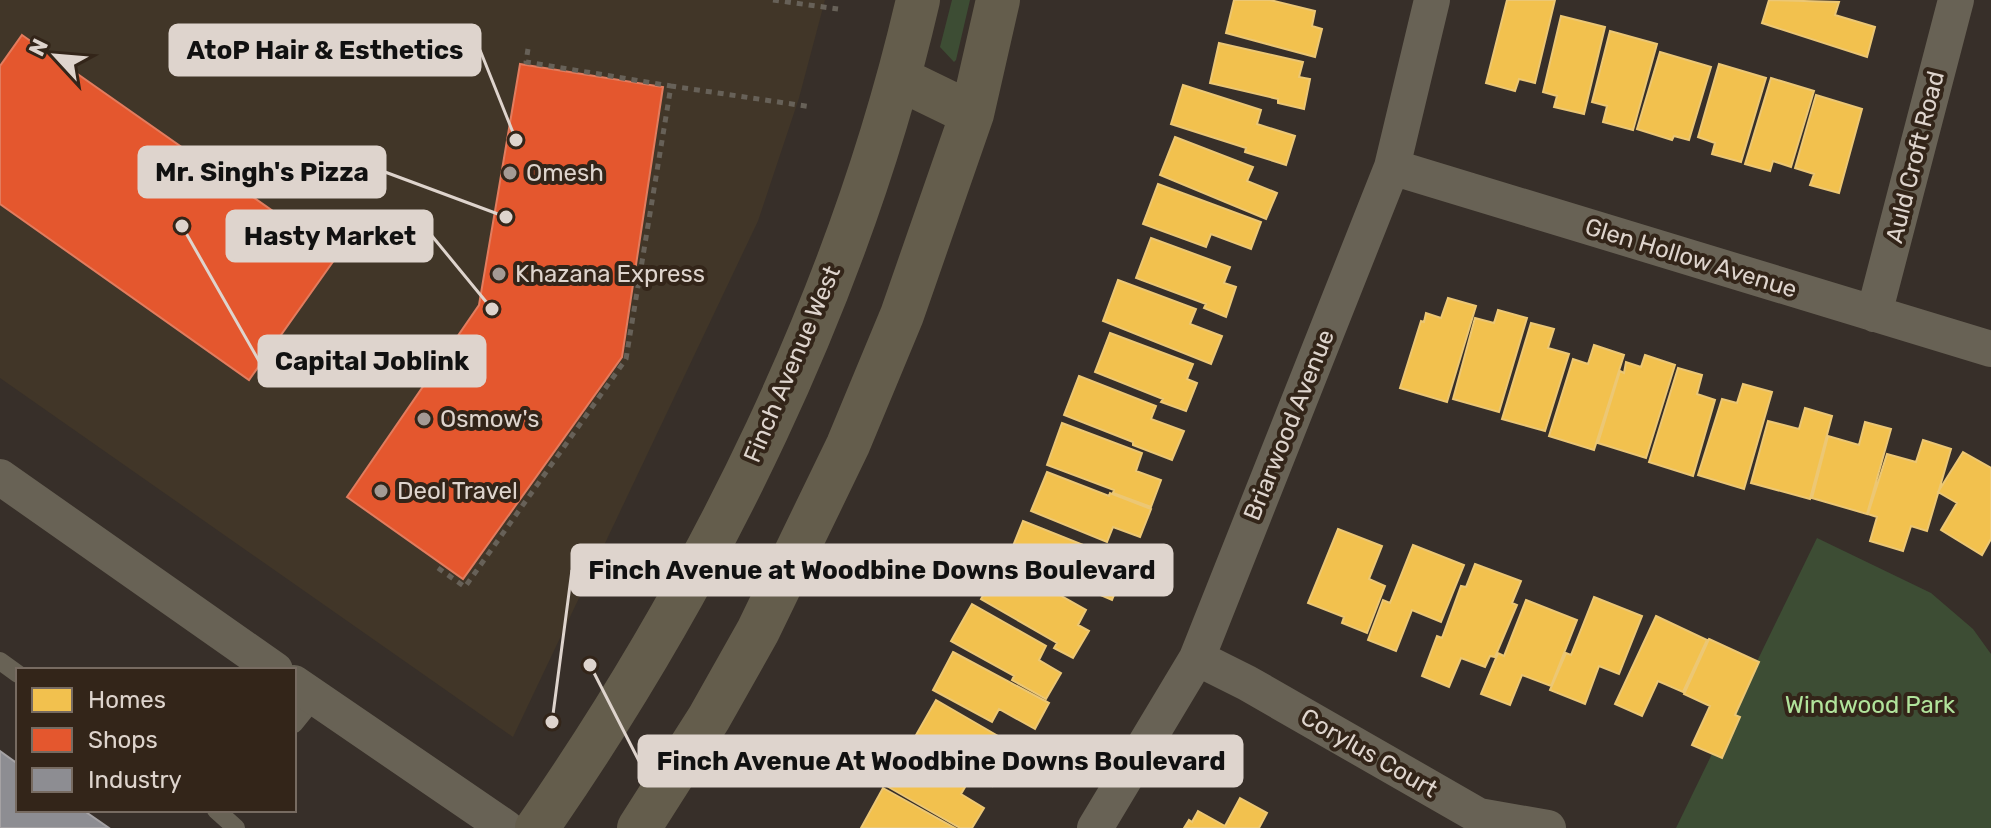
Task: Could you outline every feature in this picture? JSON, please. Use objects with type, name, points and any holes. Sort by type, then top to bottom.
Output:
[{"type":"main road","name":"Finch Avenue West","points":[[537,828],[572,779],[653,647],[691,581],[776,414],[829,282],[900,79],[918,0]]},
{"type":"main road","points":[[639,828],[709,718],[758,631],[848,445],[902,315],[972,114],[998,0]]},
{"type":"main road","points":[[900,79],[972,114]]},
{"type":"street","name":"Briarwood Avenue","points":[[1095,828],[1197,658],[1392,167],[1432,0]]},
{"type":"street","name":"Auld Croft Road","points":[[1874,314],[1956,0]]},
{"type":"street","name":"Glen Hollow Avenue","points":[[1392,167],[1991,349]]},
{"type":"street","points":[[0,477],[272,668]]},
{"type":"street","name":"Corylus Court","points":[[1197,658],[1247,683],[1479,816],[1548,828]]},
{"type":"street","points":[[301,702],[506,828]]},
{"type":"path","points":[[773,0],[838,9]]},
{"type":"path","points":[[528,49],[526,62],[812,107]]},
{"type":"path","points":[[438,568],[465,587],[626,359],[671,86]]},
{"type":"shaded area","points":[[0,0],[825,0],[799,98],[758,221],[513,737],[0,378]]},
{"type":"green space","points":[[952,0],[970,0],[954,62],[940,47]]},
{"type":"green space","name":"Windwood Park","points":[[1817,538],[1931,593],[1973,629],[1991,654],[1991,828],[1676,828]]},
{"type":"building: Homes","points":[[1234,0],[1270,0],[1315,11],[1312,26],[1322,29],[1315,57],[1226,33]]},
{"type":"building: Homes","points":[[1507,0],[1555,0],[1535,83],[1519,79],[1515,91],[1486,83]]},
{"type":"building: Homes","points":[[1769,0],[1839,2],[1835,15],[1875,27],[1867,57],[1762,23]]},
{"type":"building: Homes","points":[[1561,16],[1605,27],[1584,114],[1554,107],[1557,96],[1543,92]]},
{"type":"building: Homes","points":[[1610,31],[1657,44],[1633,130],[1603,122],[1607,106],[1592,102]]},
{"type":"building: Homes","points":[[1219,43],[1303,62],[1299,77],[1310,79],[1304,109],[1278,103],[1278,99],[1210,83]]},
{"type":"building: Homes","points":[[1660,52],[1711,67],[1689,140],[1674,136],[1672,140],[1637,129]]},
{"type":"building: Homes","points":[[1719,64],[1766,78],[1741,162],[1712,154],[1715,143],[1698,137]]},
{"type":"building: Homes","points":[[1771,78],[1814,91],[1791,167],[1773,161],[1770,171],[1745,164]]},
{"type":"building: Homes","points":[[1183,85],[1261,110],[1257,124],[1295,136],[1286,165],[1245,152],[1246,148],[1171,124]]},
{"type":"building: Homes","points":[[1816,95],[1862,109],[1839,193],[1810,185],[1814,174],[1795,168]]},
{"type":"building: Homes","points":[[1175,137],[1253,167],[1247,181],[1277,193],[1266,219],[1160,175]]},
{"type":"building: Homes","points":[[1158,184],[1261,222],[1251,249],[1211,234],[1206,247],[1143,224]]},
{"type":"building: Homes","points":[[1151,238],[1230,267],[1224,283],[1236,287],[1226,317],[1204,308],[1206,304],[1136,278]]},
{"type":"building: Homes","points":[[1118,280],[1196,309],[1190,324],[1222,336],[1211,364],[1103,321]]},
{"type":"building: Homes","points":[[1448,298],[1476,306],[1447,402],[1400,388],[1421,321],[1424,322],[1426,313],[1441,318]]},
{"type":"building: Homes","points":[[1498,310],[1527,318],[1499,412],[1453,399],[1475,318],[1494,323]]},
{"type":"building: Homes","points":[[1531,323],[1554,329],[1548,348],[1569,354],[1545,431],[1502,419]]},
{"type":"building: Homes","points":[[1110,333],[1193,364],[1187,379],[1197,383],[1186,411],[1095,372]]},
{"type":"building: Homes","points":[[1594,345],[1624,355],[1594,450],[1549,436],[1573,359],[1588,364]]},
{"type":"building: Homes","points":[[1645,355],[1675,365],[1646,458],[1598,443],[1620,371],[1624,373],[1626,362],[1641,367]]},
{"type":"building: Homes","points":[[1678,368],[1702,375],[1697,394],[1715,400],[1693,476],[1649,462]]},
{"type":"building: Homes","points":[[1079,376],[1156,406],[1151,419],[1184,431],[1172,460],[1064,415]]},
{"type":"building: Homes","points":[[1743,384],[1772,392],[1744,489],[1698,475],[1722,399],[1737,403]]},
{"type":"building: Homes","points":[[1805,408],[1832,416],[1810,499],[1751,483],[1768,421],[1799,429]]},
{"type":"building: Homes","points":[[1865,422],[1891,429],[1867,514],[1812,498],[1828,436],[1859,445]]},
{"type":"building: Homes","points":[[1062,423],[1142,453],[1136,471],[1161,480],[1151,507],[1047,465]]},
{"type":"building: Homes","points":[[1923,440],[1951,449],[1927,531],[1911,526],[1903,551],[1870,541],[1877,517],[1868,514],[1887,454],[1916,462]]},
{"type":"building: Homes","points":[[1963,452],[1991,468],[1991,539],[1982,555],[1941,530],[1957,503],[1938,492]]},
{"type":"building: Homes","points":[[1047,472],[1151,509],[1140,537],[1113,527],[1107,542],[1031,511]]},
{"type":"building: Homes","points":[[1023,521],[1086,546],[1082,557],[1123,573],[1112,600],[1009,556]]},
{"type":"building: Homes","points":[[1338,529],[1382,546],[1369,579],[1385,586],[1367,633],[1342,623],[1344,617],[1308,603]]},
{"type":"building: Homes","points":[[1413,545],[1464,565],[1441,622],[1412,610],[1396,651],[1368,640],[1383,600],[1390,603]]},
{"type":"building: Homes","points":[[1001,562],[1086,610],[1078,625],[1089,631],[1073,658],[1054,648],[1057,643],[981,599]]},
{"type":"building: Homes","points":[[1475,564],[1521,581],[1512,603],[1517,605],[1495,657],[1490,656],[1485,667],[1461,658],[1449,687],[1422,676],[1437,636],[1442,638],[1461,586],[1466,587]]},
{"type":"building: Homes","points":[[1594,597],[1642,616],[1619,674],[1599,666],[1585,704],[1550,690],[1566,653],[1571,655]]},
{"type":"building: Homes","points":[[1526,600],[1577,620],[1551,686],[1522,675],[1510,705],[1481,694],[1498,653],[1504,656]]},
{"type":"building: Homes","points":[[972,604],[1046,646],[1039,660],[1061,673],[1046,699],[1012,680],[1014,676],[951,641]]},
{"type":"building: Homes","points":[[1656,616],[1707,640],[1683,692],[1658,681],[1642,716],[1615,704]]},
{"type":"building: Homes","points":[[1709,639],[1759,662],[1735,715],[1740,717],[1722,758],[1692,745],[1710,706],[1684,694]]},
{"type":"building: Homes","points":[[953,652],[1049,703],[1035,729],[999,709],[992,722],[933,690]]},
{"type":"building: Homes","points":[[936,700],[1005,740],[997,754],[1007,760],[992,786],[912,742]]},
{"type":"building: Homes","points":[[902,739],[971,777],[961,794],[984,808],[972,828],[960,828],[878,781]]},
{"type":"building: Homes","points":[[883,788],[955,828],[861,828]]},
{"type":"building: Homes","points":[[1240,798],[1267,813],[1259,828],[1184,828],[1198,811],[1225,826]]},
{"type":"building: Shops","points":[[22,35],[337,256],[249,380],[0,204],[0,66]]},
{"type":"building: Shops","points":[[520,64],[663,87],[622,357],[463,579],[347,497],[479,305]]},
{"type":"building: Industry","points":[[0,751],[16,763],[16,812],[86,812],[109,828],[0,828]]},
{"type":"place","name":"AtoP Hair & Esthetics","points":[[516,140]]},
{"type":"place","name":"Omesh","points":[[510,173]]},
{"type":"place","name":"Mr. Singh's Pizza","points":[[506,217]]},
{"type":"place","name":"Capital Joblink","points":[[182,226]]},
{"type":"place","name":"Khazana Express","points":[[499,274]]},
{"type":"place","name":"Hasty Market","points":[[492,309]]},
{"type":"place","name":"Osmow's","points":[[424,419]]},
{"type":"place","name":"Deol Travel","points":[[381,491]]},
{"type":"place","name":"Finch Avenue At Woodbine Downs Boulevard","points":[[590,665]]},
{"type":"place","name":"Finch Avenue at Woodbine Downs Boulevard","points":[[552,722]]}]
